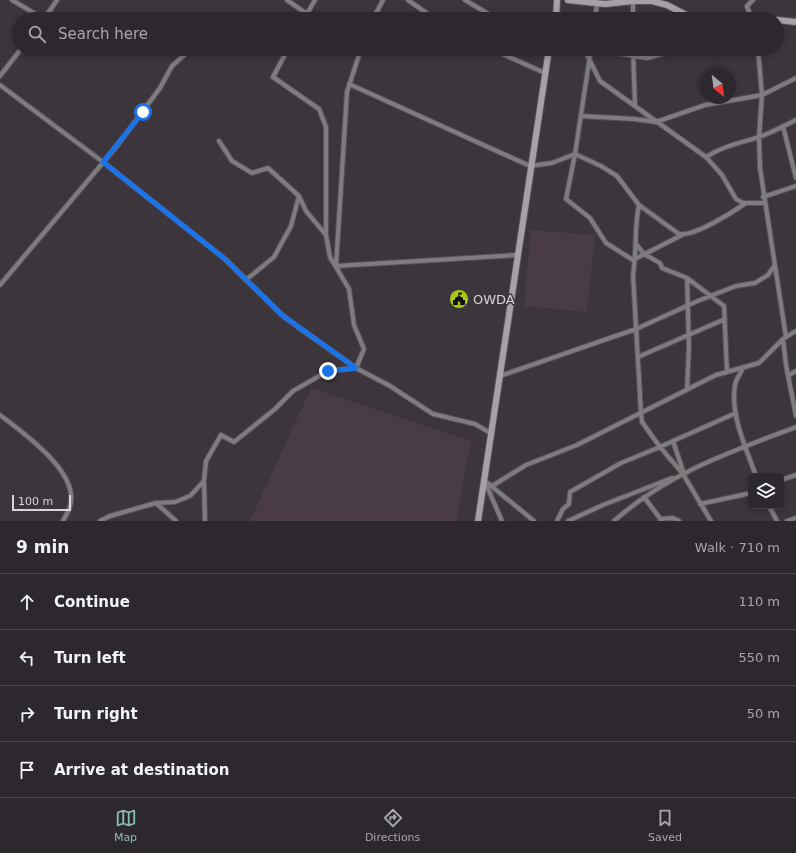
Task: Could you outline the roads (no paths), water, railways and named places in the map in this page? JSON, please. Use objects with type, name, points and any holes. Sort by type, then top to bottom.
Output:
[{"type":"street","points":[[12,0],[32,12]]},
{"type":"street","points":[[49,12],[57,0]]},
{"type":"street","points":[[287,0],[304,12]]},
{"type":"street","points":[[308,12],[315,0]]},
{"type":"street","points":[[377,12],[383,0]]},
{"type":"street","points":[[408,0],[425,12]]},
{"type":"street","points":[[465,0],[485,12]]},
{"type":"street","points":[[557,0],[558,12]]},
{"type":"street","points":[[568,0],[597,3],[642,0],[660,2],[683,12]]},
{"type":"street","points":[[749,12],[747,6],[753,0]]},
{"type":"street","points":[[627,1],[631,12]]},
{"type":"street","points":[[596,12],[597,3]]},
{"type":"street","points":[[784,21],[796,22]]},
{"type":"street","points":[[0,76],[2,70],[15,56]]},
{"type":"street","points":[[0,285],[143,112],[172,66],[183,56]]},
{"type":"street","points":[[284,56],[273,77],[319,109],[326,127],[326,235],[330,257],[349,289],[354,326],[364,349],[356,368]]},
{"type":"street","points":[[336,266],[347,92],[359,56]]},
{"type":"street","points":[[507,56],[545,73]]},
{"type":"street","points":[[478,521],[492,434],[530,166],[548,56]]},
{"type":"street","points":[[635,106],[633,56],[648,58],[655,56]]},
{"type":"street","points":[[759,56],[762,95],[759,137],[763,197],[775,265],[788,376],[796,416]]},
{"type":"street","points":[[589,58],[600,80],[706,157],[722,175],[736,199],[746,203],[765,203]]},
{"type":"street","points":[[589,58],[575,154],[566,199],[590,218],[606,243],[633,260],[682,235],[702,228],[746,203]]},
{"type":"street","points":[[581,116],[634,119],[656,122],[705,105],[762,95],[796,78]]},
{"type":"street","points":[[349,84],[530,166],[552,163],[575,154],[602,166],[617,176],[640,205],[671,229],[682,235]]},
{"type":"street","points":[[0,85],[103,162],[225,259],[282,315],[356,368],[390,386],[433,414],[475,424],[492,434]]},
{"type":"street","points":[[706,157],[729,146],[759,137],[796,120]]},
{"type":"street","points":[[783,126],[796,178]]},
{"type":"street","points":[[219,141],[232,161],[252,173],[268,168],[299,196],[306,211],[326,235]]},
{"type":"street","points":[[763,197],[796,186]]},
{"type":"street","points":[[246,280],[274,257],[291,226],[299,196]]},
{"type":"street","points":[[640,205],[636,222],[636,258],[633,275],[642,422],[660,447],[683,474],[711,521]]},
{"type":"street","points":[[636,244],[644,254],[660,263],[662,268],[686,278],[724,306],[727,372]]},
{"type":"street","points":[[336,266],[518,255]]},
{"type":"street","points":[[500,376],[636,329],[736,286],[755,283],[768,275],[775,265]]},
{"type":"street","points":[[686,278],[688,334],[687,389]]},
{"type":"street","points":[[638,357],[688,334],[725,320]]},
{"type":"street","points":[[492,486],[526,465],[577,444],[716,375],[759,363],[784,338],[796,331]]},
{"type":"street","points":[[205,521],[204,481],[206,461],[221,435],[234,442],[275,409],[293,391],[328,371],[356,368]]},
{"type":"street","points":[[743,368],[735,383],[734,404],[745,446],[755,473]]},
{"type":"street","points":[[788,376],[796,371]]},
{"type":"street","points":[[557,521],[563,510],[569,504],[570,492],[621,463],[736,413]]},
{"type":"street","points":[[0,415],[37,445],[59,468],[70,488],[72,501],[63,521]]},
{"type":"street","points":[[614,521],[644,497],[703,463],[796,427]]},
{"type":"street","points":[[673,441],[683,474]]},
{"type":"street","points":[[568,521],[603,505],[683,474]]},
{"type":"street","points":[[784,479],[796,475]]},
{"type":"street","points":[[484,480],[534,521]]},
{"type":"street","points":[[484,480],[502,521]]},
{"type":"street","points":[[100,521],[110,516],[156,503],[175,502],[190,496],[204,481]]},
{"type":"street","points":[[700,504],[748,494]]},
{"type":"street","points":[[644,497],[661,520],[673,518],[679,521]]},
{"type":"street","points":[[156,503],[176,521]]},
{"type":"street","points":[[771,509],[777,521]]},
{"type":"street","points":[[787,521],[796,518]]},
{"type":"place","name":"OWDA","points":[[459,299]]}]
